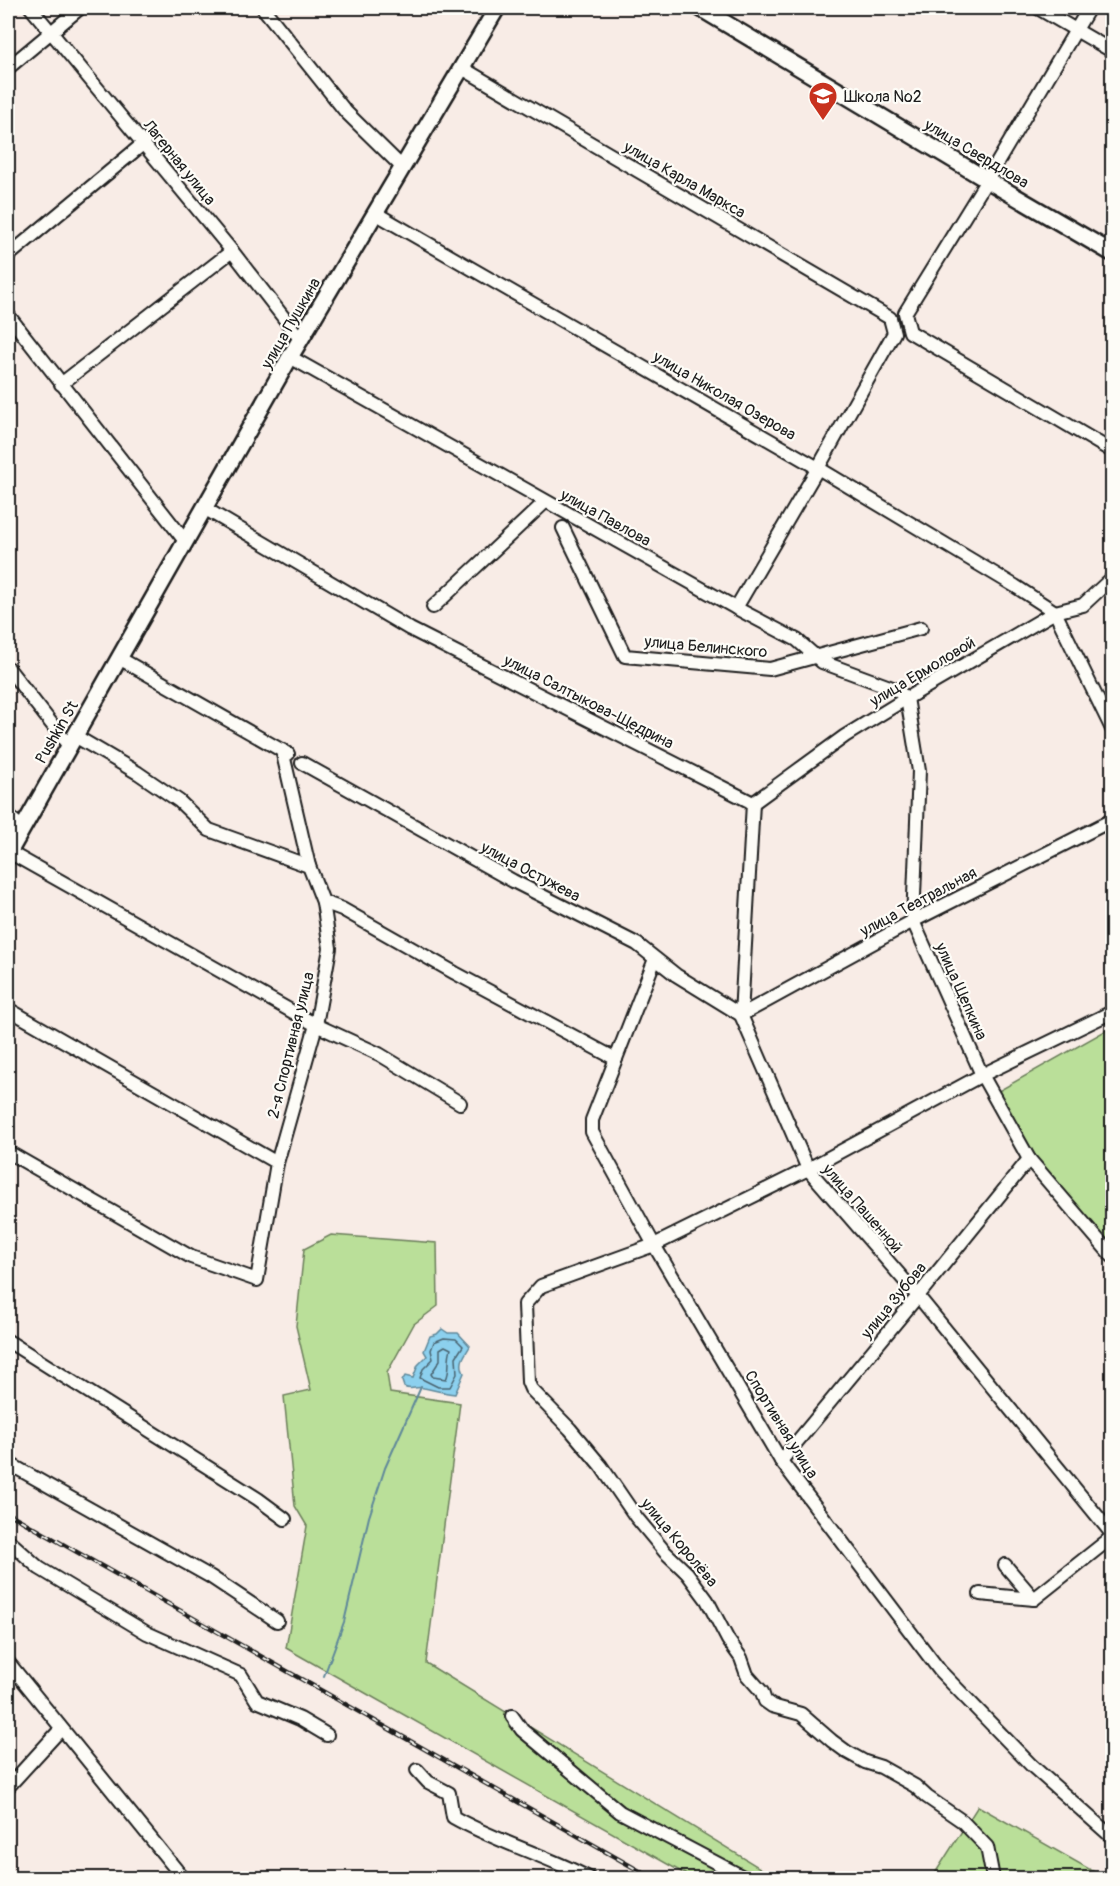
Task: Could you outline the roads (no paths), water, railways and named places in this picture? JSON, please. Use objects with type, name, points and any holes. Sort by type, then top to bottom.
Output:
[{"type":"main road","name":"улица Свердлова","points":[[700,8],[1113,253]]},
{"type":"main road","name":"улица Пушкина","points":[[119,658],[290,357],[462,68],[490,11]]},
{"type":"main road","name":"Pushkin St","points":[[8,853],[119,658]]},
{"type":"street","name":"Лагерная улица","points":[[31,8],[232,251],[301,340]]},
{"type":"street","points":[[8,68],[80,8]]},
{"type":"street","points":[[263,8],[346,112],[402,166]]},
{"type":"street","points":[[1038,8],[1113,51]]},
{"type":"street","points":[[1089,8],[905,313],[910,332],[1113,451]]},
{"type":"street","name":"улица Карла Маркса","points":[[462,68],[891,318],[894,333],[819,468]]},
{"type":"street","points":[[8,256],[144,143]]},
{"type":"street","name":"улица Николая Озерова","points":[[375,213],[819,468],[1055,612]]},
{"type":"street","points":[[61,384],[232,251]]},
{"type":"street","points":[[8,315],[185,541]]},
{"type":"street","name":"улица Павлова","points":[[290,357],[545,502],[797,640],[822,662],[895,689],[907,698]]},
{"type":"street","points":[[736,608],[819,468]]},
{"type":"street","points":[[433,606],[545,502]]},
{"type":"street","name":"улица Салтыкова-Щедрина","points":[[204,508],[410,629],[753,803]]},
{"type":"street","name":"улица Белинского","points":[[563,528],[625,656],[770,669],[921,627]]},
{"type":"street","name":"улица Ермоловой","points":[[753,803],[845,736],[1055,612],[1083,605],[1113,578]]},
{"type":"street","points":[[1055,612],[1113,729]]},
{"type":"street","name":"2-я Спортивная улица","points":[[8,1152],[191,1257],[257,1280],[277,1163],[316,1025],[330,948],[323,902],[309,866],[285,752],[119,658]]},
{"type":"street","points":[[8,668],[72,741],[138,773],[179,801],[209,830],[309,866]]},
{"type":"street","name":"улица Щепкина","points":[[907,698],[919,771],[913,921],[982,1075],[1029,1159],[1113,1256]]},
{"type":"street","name":"улица Остужева","points":[[302,763],[513,881],[637,944],[676,975],[741,1015]]},
{"type":"street","name":"улица Пашенной","points":[[753,803],[741,1015],[808,1169],[918,1296],[1113,1536]]},
{"type":"street","points":[[8,816],[23,828]]},
{"type":"street","name":"улица Театральная","points":[[741,1015],[913,921],[1113,820]]},
{"type":"street","points":[[8,853],[316,1025],[379,1054],[460,1104]]},
{"type":"street","points":[[323,902],[342,909],[455,973],[616,1059]]},
{"type":"street","name":"Спортивная улица","points":[[655,959],[592,1120],[592,1132],[654,1245],[781,1461],[939,1671],[1031,1765],[1113,1837]]},
{"type":"street","points":[[8,1009],[277,1163]]},
{"type":"street","name":"улица Королёва","points":[[993,1878],[987,1847],[962,1821],[915,1786],[847,1752],[801,1714],[772,1707],[765,1701],[762,1692],[747,1675],[741,1658],[728,1640],[707,1599],[687,1573],[665,1552],[636,1517],[606,1473],[570,1428],[531,1389],[528,1382],[524,1311],[525,1304],[541,1286],[654,1245],[808,1169],[982,1075],[1113,1012]]},
{"type":"street","name":"улица Зубова","points":[[781,1461],[1029,1159]]},
{"type":"street","points":[[8,1341],[258,1499],[285,1520]]},
{"type":"street","points":[[8,1463],[211,1577],[277,1621]]},
{"type":"street","points":[[980,1594],[1034,1599],[1113,1536]]},
{"type":"street","points":[[8,1540],[39,1568],[147,1633],[241,1675],[257,1701],[300,1719],[327,1735]]},
{"type":"street","points":[[1005,1565],[1034,1599]]},
{"type":"street","points":[[8,1662],[183,1878]]},
{"type":"street","points":[[512,1716],[522,1730],[620,1812],[745,1878]]},
{"type":"street","points":[[8,1787],[62,1729]]},
{"type":"street","points":[[417,1770],[428,1782],[449,1793],[453,1816],[480,1832],[558,1862],[589,1878]]},
{"type":"water","points":[[442,1329],[448,1333],[458,1333],[470,1346],[463,1359],[464,1373],[455,1394],[404,1387],[402,1381],[405,1376],[413,1378],[418,1365],[427,1356],[424,1351],[430,1336]]},
{"type":"waterway","points":[[324,1676],[344,1622],[369,1517],[385,1468],[421,1387]]},
{"type":"railway","points":[[8,1513],[652,1878]]},
{"type":"place","name":"Школа №2","points":[[823,122]]}]
